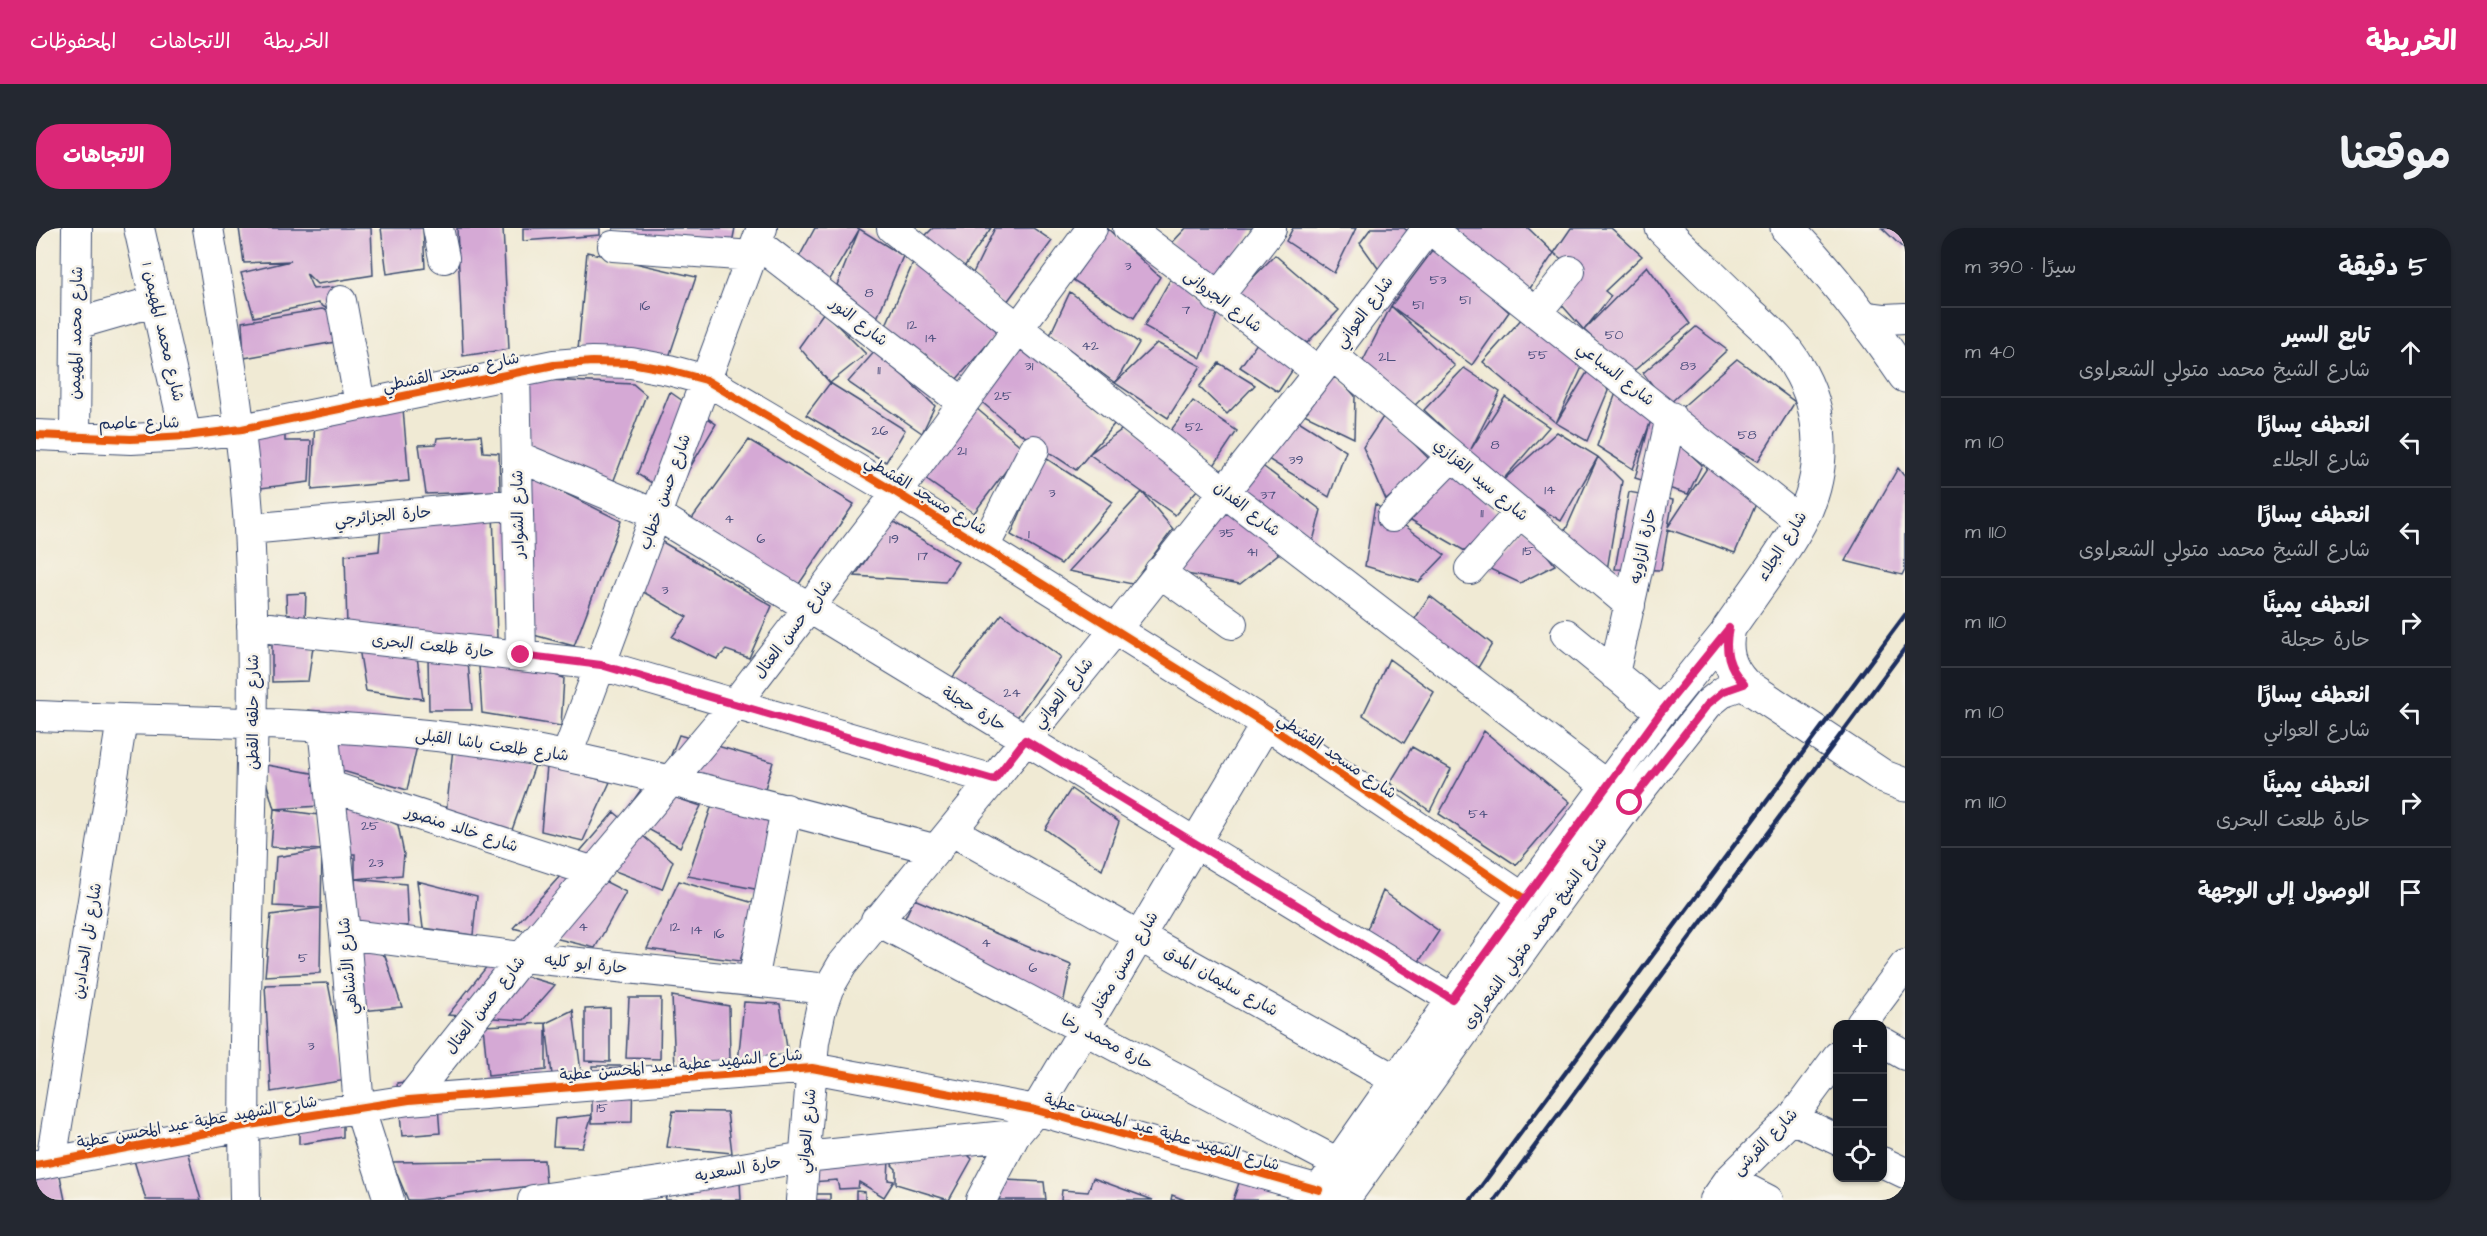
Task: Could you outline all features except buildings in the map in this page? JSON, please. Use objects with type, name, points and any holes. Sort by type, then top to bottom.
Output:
[{"type":"main road","name":"شارع الجلاء","points":[[1662,228],[1779,342],[1796,364],[1808,388],[1816,415],[1818,470],[1801,522],[1729,628]]},
{"type":"main road","points":[[1787,228],[1818,260],[1905,376]]},
{"type":"main road","points":[[1729,628],[1727,658],[1744,684],[1884,777],[1905,785]]},
{"type":"street","name":"شارع محمد المهيمن","points":[[75,438],[77,228]]},
{"type":"street","name":"شارع محمد المهيمن 1","points":[[139,228],[186,436]]},
{"type":"street","name":"شارع حلقه القطن","points":[[208,228],[242,429],[249,529],[254,724],[243,1126],[245,1200]]},
{"type":"street","points":[[438,228],[444,258]]},
{"type":"street","name":"شارع الفدان","points":[[892,228],[1223,490],[1607,786]]},
{"type":"street","name":"شارع الجروانى","points":[[1128,228],[1217,298],[1325,364]]},
{"type":"street","name":"شارع السباعي","points":[[1428,228],[1671,417],[1801,522]]},
{"type":"street","name":"شارع العواني","points":[[801,1200],[812,1068],[819,1020],[828,989],[842,964],[1114,630],[1325,364],[1428,228]]},
{"type":"street","points":[[1217,298],[1271,229]]},
{"type":"street","name":"شارع حسن العتال","points":[[409,1100],[522,957],[735,704],[897,493],[1018,326],[1078,233]]},
{"type":"street","points":[[613,246],[757,242]]},
{"type":"street","name":"شارع حسن خطاب","points":[[567,755],[757,242]]},
{"type":"street","name":"شارع النور","points":[[757,242],[962,402]]},
{"type":"street","points":[[1537,312],[1570,271]]},
{"type":"street","points":[[76,324],[156,301]]},
{"type":"street","points":[[341,301],[360,404]]},
{"type":"street","points":[[1862,316],[1885,319],[1905,318]]},
{"type":"street","name":"شارع مسجد القشطي","points":[[242,429],[514,372],[583,363],[631,363],[706,380],[897,493],[1266,724],[1523,898]]},
{"type":"street","name":"شارع سيد القزازي","points":[[1325,364],[1452,456],[1630,605]]},
{"type":"street","name":"شارع الشوادر","points":[[514,372],[521,655]]},
{"type":"street","name":"حارة الزاويه","points":[[1614,674],[1671,417]]},
{"type":"street","name":"شارع عاصم","points":[[36,435],[131,439],[186,436],[242,429]]},
{"type":"street","points":[[984,547],[1034,450]]},
{"type":"street","name":"حارة حجلة","points":[[517,456],[657,515],[1452,999]]},
{"type":"street","points":[[1392,517],[1452,456]]},
{"type":"street","name":"حارة الجزائرجي","points":[[249,529],[518,504]]},
{"type":"street","points":[[1470,569],[1520,512]]},
{"type":"street","points":[[1160,572],[1232,624]]},
{"type":"street","name":"حارة طلعت البحرى","points":[[252,626],[601,665],[994,780]]},
{"type":"street","name":"شارع الشيخ محمد متولي الشعراوى","points":[[1325,1197],[1338,1163],[1523,898],[1661,712],[1729,628]]},
{"type":"street","points":[[1566,634],[1661,712]]},
{"type":"street","name":"شارع الشيخ محمد متولي الشعراوى","points":[[1325,1197],[1548,915],[1637,794],[1708,704],[1724,691],[1744,684]]},
{"type":"street","name":"شارع طلعت باشا القبلى","points":[[36,716],[254,724],[405,733],[475,740],[567,755],[786,809],[944,841]]},
{"type":"street","name":"شارع تل الحدادين","points":[[43,1163],[122,720]]},
{"type":"street","name":"شارع حسن مختار","points":[[981,1200],[1015,1135],[1036,1110],[1266,724]]},
{"type":"street","name":"شارع الأشناهي","points":[[323,728],[345,934],[359,1107],[389,1200]]},
{"type":"street","name":"شارع خالد منصور","points":[[330,786],[594,872]]},
{"type":"street","points":[[753,981],[786,809]]},
{"type":"street","name":"شارع سليمان المدق","points":[[944,841],[1140,936],[1396,1080]]},
{"type":"street","name":"حارة محمد رخا","points":[[876,920],[1338,1163]]},
{"type":"street","name":"حارة ابو كليه","points":[[345,934],[522,957],[828,989]]},
{"type":"street","points":[[1864,1020],[1905,965]]},
{"type":"street","points":[[1887,1045],[1905,1055]]},
{"type":"street","name":"شارع القرشى","points":[[1722,1190],[1792,1118],[1833,1063]]},
{"type":"street","name":"شارع الشهيد عطية عبد المحسن عطية","points":[[43,1163],[243,1126],[409,1100],[812,1068],[1036,1110],[1325,1197]]},
{"type":"street","points":[[1792,1118],[1833,1138]]},
{"type":"street","name":"حارة السعديه","points":[[533,1200],[674,1180],[805,1157],[1015,1135]]},
{"type":"street","points":[[1887,1164],[1905,1173]]},
{"type":"street","points":[[1722,1190],[1768,1200]]},
{"type":"railway","points":[[1471,1200],[1905,615]]},
{"type":"railway","points":[[1495,1200],[1905,648]]},
{"type":"cycle path","points":[[36,435],[131,439],[186,436],[242,429],[554,365],[592,362],[631,363],[706,380],[897,493],[1266,724],[1523,898]]},
{"type":"cycle path","points":[[36,1165],[243,1126],[409,1100],[812,1068],[1036,1110],[1319,1190]]},
{"type":"route","points":[[521,655],[601,665],[994,780],[1025,740],[1452,999],[1523,898],[1661,712],[1729,628],[1727,658],[1731,668],[1744,684],[1724,691],[1708,704],[1630,803]]}]
